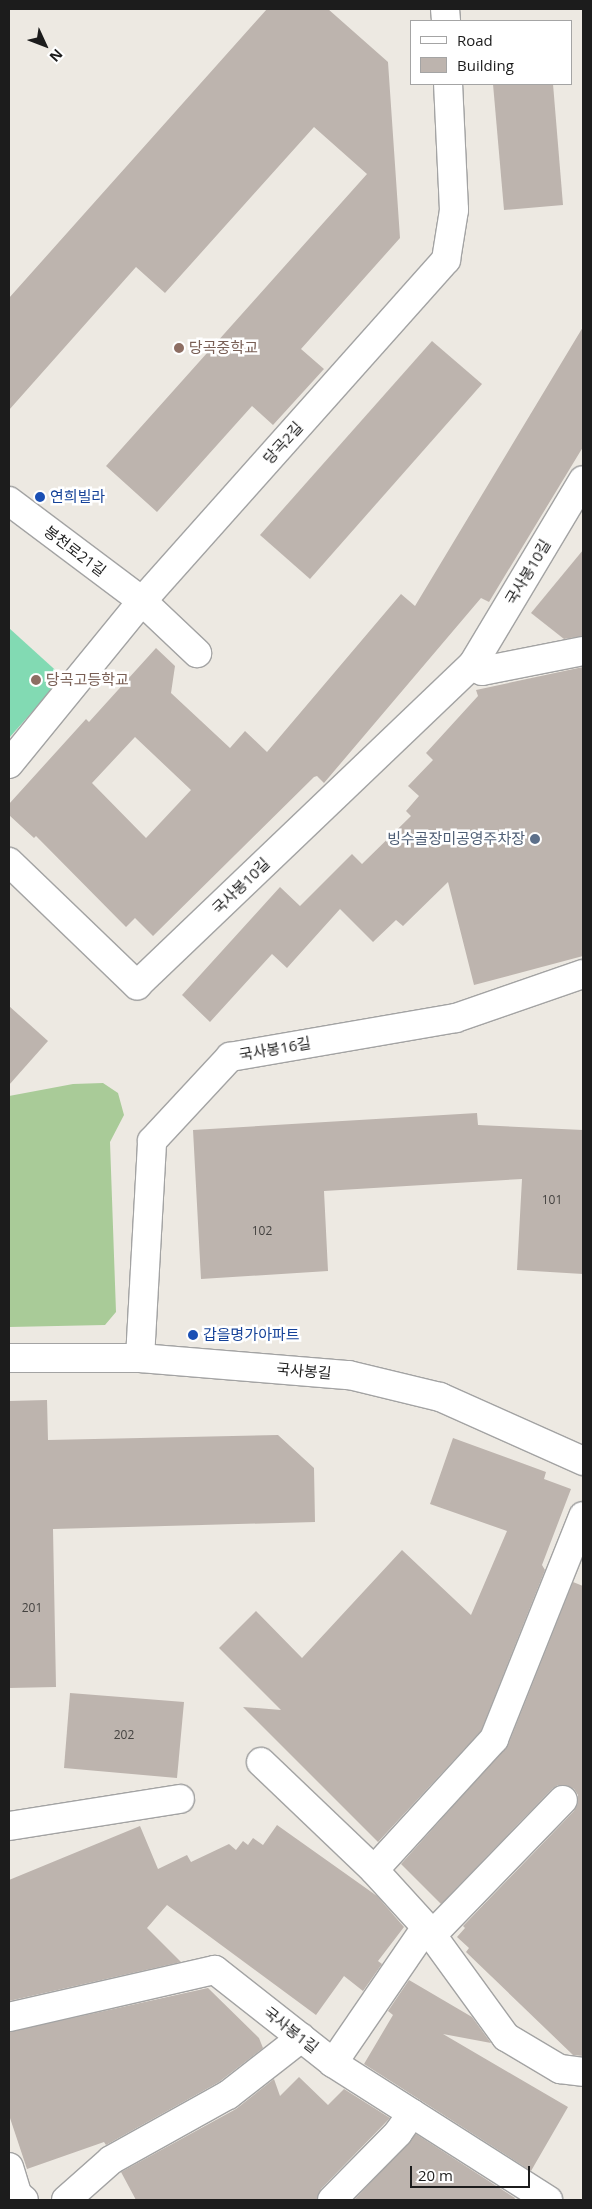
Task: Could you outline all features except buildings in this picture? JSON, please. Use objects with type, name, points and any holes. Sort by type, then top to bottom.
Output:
[{"type":"street","name":"당곡2길","points":[[9,764],[142,601],[446,260],[454,210],[448,85]]},
{"type":"street","name":"국사봉10길","points":[[9,862],[137,985],[473,664],[583,480]]},
{"type":"street","name":"봉천로21길","points":[[9,501],[142,601],[197,653]]},
{"type":"street","points":[[473,664],[482,671],[583,651]]},
{"type":"street","name":"국사봉16길","points":[[140,1358],[152,1141],[230,1057],[456,1018],[583,974]]},
{"type":"street","name":"국사봉길","points":[[9,1358],[140,1358],[349,1375],[440,1397],[583,1461]]},
{"type":"street","points":[[374,1870],[494,1739],[583,1516]]},
{"type":"street","points":[[261,1762],[374,1870],[429,1931],[506,2037],[560,2069],[583,2072]]},
{"type":"street","points":[[9,1826],[180,1799]]},
{"type":"street","points":[[333,2063],[429,1931],[562,1800]]},
{"type":"street","name":"국사봉1길","points":[[9,2017],[215,1970],[333,2063],[548,2200]]},
{"type":"street","points":[[71,2199],[111,2160],[228,2094],[301,2038]]},
{"type":"street","points":[[332,2200],[398,2133],[412,2114]]},
{"type":"street","points":[[9,2167],[17,2194],[24,2200]]},
{"type":"green space","points":[[9,628],[63,677],[9,738]]},
{"type":"green space","points":[[103,1083],[118,1093],[124,1115],[110,1142],[116,1312],[105,1325],[9,1327],[9,1096],[73,1084]]},
{"type":"place","name":"당곡중학교","points":[[179,348]]},
{"type":"place","name":"연희빌라","points":[[40,497]]},
{"type":"place","name":"당곡고등학교","points":[[36,680]]},
{"type":"place","name":"빙수골장미공영주차장","points":[[535,839]]},
{"type":"place","name":"갑을명가아파트","points":[[193,1335]]}]
